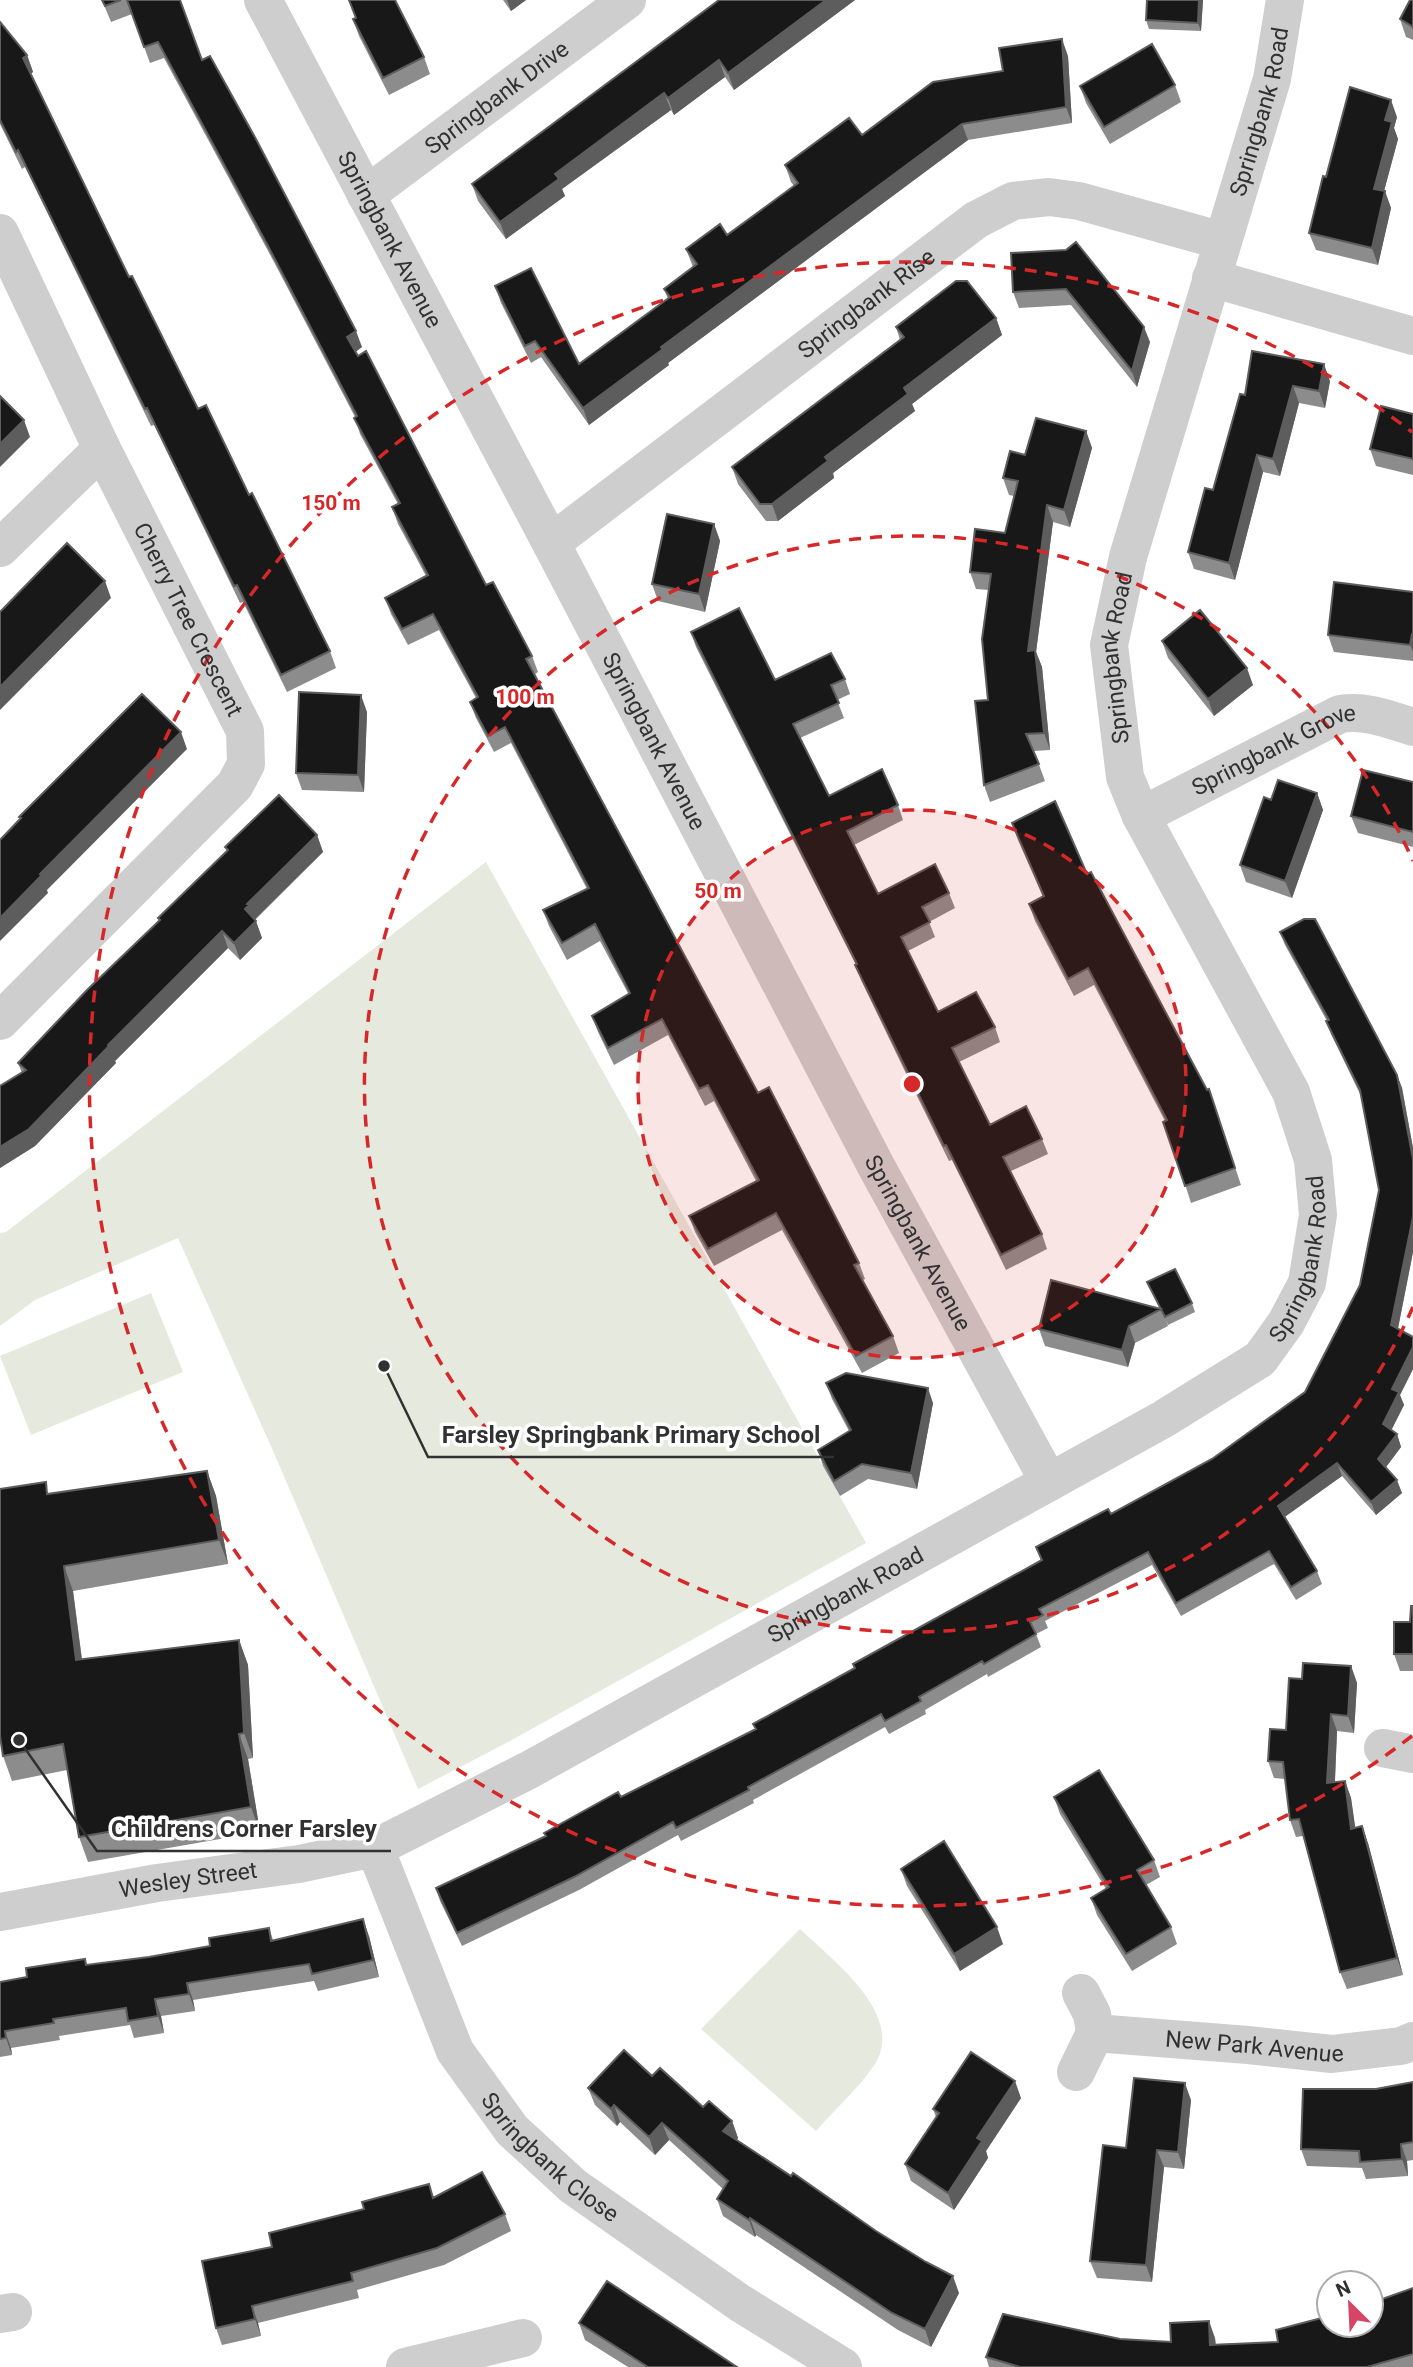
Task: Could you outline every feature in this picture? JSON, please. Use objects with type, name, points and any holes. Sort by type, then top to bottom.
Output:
[{"type":"street","name":"Springbank Avenue","points":[[263,0],[886,1184],[1049,1482]]},
{"type":"street","name":"Springbank Drive","points":[[366,195],[627,0]]},
{"type":"street","name":"Springbank Road","points":[[375,1848],[527,1770],[1165,1418],[1260,1359],[1286,1323],[1307,1283],[1318,1214],[1312,1160],[1291,1092],[1141,816],[1125,778],[1110,645],[1128,556],[1272,79],[1285,0]]},
{"type":"street","name":"Springbank Rise","points":[[551,543],[976,220],[1013,201],[1049,197],[1079,201],[1223,241]]},
{"type":"street","name":"Cherry Tree Crescent","points":[[0,233],[102,449],[245,731],[246,764],[235,785],[0,1021]]},
{"type":"street","points":[[1210,278],[1413,336]]},
{"type":"street","points":[[0,548],[102,449]]},
{"type":"street","name":"Springbank Grove","points":[[1141,816],[1340,714],[1371,714],[1413,727]]},
{"type":"street","name":"Wesley Street","points":[[0,1912],[157,1883],[299,1864],[375,1848]]},
{"type":"street","name":"Springbank Close","points":[[375,1848],[455,2052],[512,2130],[573,2186],[740,2303],[843,2367]]},
{"type":"street","points":[[1076,2072],[1095,2033],[1092,2014],[1081,1993]]},
{"type":"street","name":"New Park Avenue","points":[[1095,2033],[1332,2054],[1401,2046],[1413,2041]]},
{"type":"street","points":[[405,2367],[523,2338]]},
{"type":"shaded area","points":[[486,862],[866,1543],[510,1741],[418,1789],[274,1453],[178,1238],[35,1300],[0,1326],[0,1233],[6,1232]]},
{"type":"shaded area","points":[[151,1293],[183,1372],[31,1435],[0,1356]]},
{"type":"shaded area","points":[[800,1929],[862,1990],[874,2009],[881,2028],[882,2048],[873,2067],[816,2131],[701,2029]]},
{"type":"building","points":[[102,0],[121,0],[105,6]]},
{"type":"building","points":[[127,0],[180,0],[202,60],[210,56],[356,331],[347,337],[358,356],[366,351],[486,585],[493,582],[532,656],[526,659],[758,1093],[769,1087],[859,1263],[854,1265],[893,1336],[856,1356],[776,1213],[708,1249],[689,1216],[759,1180],[708,1085],[699,1089],[662,1019],[608,1048],[592,1016],[630,993],[595,924],[562,943],[543,910],[589,888],[505,727],[488,736],[470,702],[478,697],[433,614],[402,629],[385,598],[428,575],[392,507],[400,503],[268,246],[158,42],[144,47]]},
{"type":"building","points":[[349,0],[395,0],[424,57],[383,78],[353,19],[356,18]]},
{"type":"building","points":[[719,0],[826,0],[728,73],[719,60],[668,98],[664,93],[555,174],[559,179],[500,222],[472,184]]},
{"type":"building","points":[[1147,0],[1199,0],[1198,23],[1146,20]]},
{"type":"building","points":[[1410,0],[1413,0],[1413,27],[1400,19]]},
{"type":"building","points":[[0,22],[27,55],[23,58],[129,277],[132,276],[198,409],[206,405],[249,495],[252,493],[330,651],[281,675],[147,408],[145,409],[18,150],[16,152],[0,120]]},
{"type":"building","points":[[1062,39],[1066,107],[962,124],[583,408],[535,341],[525,346],[495,286],[531,268],[579,364],[670,297],[664,289],[697,264],[686,249],[720,224],[727,235],[798,183],[785,165],[849,118],[862,135],[933,82],[1003,71],[999,48]]},
{"type":"building","points":[[1152,44],[1175,85],[1104,127],[1080,86]]},
{"type":"building","points":[[1350,87],[1391,100],[1385,120],[1392,122],[1374,189],[1385,191],[1372,248],[1309,233]]},
{"type":"building","points":[[1076,242],[1144,327],[1132,371],[1066,289],[1013,292],[1011,253],[1066,250]]},
{"type":"building","points":[[956,281],[967,281],[996,318],[904,388],[908,394],[825,457],[828,461],[772,504],[760,504],[732,467],[904,337],[896,327]]},
{"type":"building","points":[[1252,351],[1324,364],[1319,391],[1293,386],[1273,459],[1257,455],[1229,563],[1188,552],[1205,488],[1213,490],[1240,394],[1245,395]]},
{"type":"building","points":[[0,396],[24,420],[0,444]]},
{"type":"building","points":[[1381,406],[1413,414],[1413,459],[1370,449]]},
{"type":"building","points":[[1036,418],[1086,431],[1064,510],[1047,505],[1028,651],[1035,650],[1044,733],[1026,734],[1039,764],[984,785],[975,701],[988,700],[982,639],[991,574],[970,572],[975,529],[1005,533],[1018,481],[1003,478],[1010,451],[1025,455]]},
{"type":"building","points":[[667,514],[714,524],[699,594],[652,584]]},
{"type":"building","points":[[67,543],[105,581],[0,687],[0,612]]},
{"type":"building","points":[[1334,582],[1413,592],[1413,634],[1410,645],[1328,635]]},
{"type":"building","points":[[739,608],[775,680],[831,653],[845,679],[831,685],[839,703],[793,724],[829,796],[882,769],[898,805],[847,831],[878,894],[935,864],[949,893],[922,907],[930,922],[901,937],[938,1012],[976,992],[995,1027],[952,1048],[990,1125],[1026,1106],[1042,1139],[1003,1157],[1042,1234],[1001,1255],[946,1145],[944,1146],[855,965],[857,964],[691,632]]},
{"type":"building","points":[[1200,610],[1247,668],[1208,699],[1162,641]]},
{"type":"building","points":[[299,692],[361,695],[358,775],[296,773]]},
{"type":"building","points":[[142,694],[181,732],[0,918],[0,840],[21,818],[19,817]]},
{"type":"building","points":[[1363,770],[1413,782],[1413,832],[1351,816]]},
{"type":"building","points":[[1278,780],[1317,793],[1285,881],[1240,865],[1264,797],[1271,800]]},
{"type":"building","points":[[279,795],[317,835],[247,904],[249,905],[245,909],[256,921],[234,943],[222,931],[29,1129],[0,1147],[0,1086],[26,1070],[18,1063],[87,990],[228,850],[225,847]]},
{"type":"building","points":[[1055,801],[1087,874],[1091,872],[1207,1090],[1209,1089],[1235,1168],[1185,1186],[1163,1122],[1167,1120],[1088,968],[1068,979],[1029,904],[1044,896],[1012,823]]},
{"type":"building","points":[[1304,919],[1315,919],[1397,1075],[1413,1159],[1413,1217],[1391,1325],[1413,1337],[1413,1347],[1392,1389],[1399,1392],[1383,1424],[1397,1434],[1378,1459],[1397,1480],[1371,1502],[1337,1463],[1278,1506],[1317,1571],[1291,1587],[1269,1551],[1176,1603],[1148,1552],[1039,1609],[1043,1615],[1030,1622],[1036,1634],[919,1697],[921,1701],[885,1721],[881,1714],[748,1787],[749,1790],[676,1828],[673,1822],[574,1877],[457,1933],[436,1888],[546,1836],[544,1833],[618,1792],[621,1797],[756,1729],[753,1724],[855,1668],[853,1664],[1042,1560],[1036,1547],[1108,1509],[1111,1514],[1212,1459],[1305,1392],[1360,1285],[1379,1190],[1360,1090],[1326,1021],[1329,1020],[1280,932]]},
{"type":"building","points":[[1175,1269],[1192,1303],[1165,1317],[1147,1282]]},
{"type":"building","points":[[1051,1280],[1161,1309],[1129,1326],[1122,1350],[1039,1329]]},
{"type":"building","points":[[846,1373],[928,1388],[911,1473],[862,1464],[834,1481],[818,1450],[851,1430],[826,1383]]},
{"type":"building","points":[[207,1471],[219,1540],[64,1566],[76,1660],[239,1640],[244,1733],[239,1734],[251,1807],[79,1837],[63,1744],[3,1756],[0,1736],[0,1489],[46,1482],[47,1494]]},
{"type":"building","points":[[1411,1606],[1413,1654],[1394,1654],[1394,1622],[1410,1622]]},
{"type":"building","points":[[1303,1663],[1351,1666],[1348,1716],[1331,1714],[1327,1783],[1345,1781],[1351,1829],[1362,1826],[1397,1958],[1340,1972],[1299,1819],[1290,1820],[1283,1762],[1268,1761],[1270,1729],[1286,1730],[1289,1678],[1302,1679]]},
{"type":"building","points":[[1099,1770],[1154,1860],[1137,1870],[1171,1927],[1126,1954],[1091,1898],[1109,1887],[1054,1797]]},
{"type":"building","points":[[944,1841],[997,1927],[954,1954],[901,1869]]},
{"type":"building","points":[[363,1919],[373,1960],[312,1974],[309,1964],[187,1983],[189,1994],[155,1999],[158,2016],[128,2021],[126,2008],[53,2019],[54,2023],[5,2031],[6,2038],[0,2039],[0,1982],[27,1977],[26,1968],[85,1959],[86,1965],[149,1957],[210,1946],[209,1938],[269,1928],[271,1941]]},
{"type":"building","points":[[624,2050],[652,2076],[660,2068],[703,2107],[709,2101],[732,2121],[723,2131],[791,2176],[793,2173],[876,2231],[953,2276],[925,2329],[892,2313],[717,2199],[728,2181],[662,2123],[649,2137],[614,2105],[611,2109],[588,2088]]},
{"type":"building","points":[[971,2052],[1015,2081],[977,2138],[982,2141],[948,2193],[905,2164],[939,2113],[933,2109]]},
{"type":"building","points":[[1134,2078],[1185,2083],[1178,2152],[1157,2150],[1146,2265],[1090,2261],[1103,2145],[1126,2148]]},
{"type":"building","points":[[1413,2082],[1413,2142],[1401,2144],[1402,2159],[1360,2162],[1359,2151],[1301,2149],[1303,2089],[1376,2089]]},
{"type":"building","points":[[482,2172],[505,2214],[437,2248],[351,2273],[353,2281],[252,2306],[255,2319],[216,2328],[202,2261],[272,2247],[269,2233],[364,2209],[362,2202],[429,2184],[433,2198]]},
{"type":"building","points":[[607,2281],[737,2367],[648,2367],[579,2323]]},
{"type":"building","points":[[1413,2288],[1413,2354],[1367,2367],[1020,2367],[986,2357],[1003,2314],[1120,2339],[1171,2342],[1170,2323],[1209,2321],[1210,2345],[1278,2342],[1276,2330],[1315,2320],[1315,2339],[1385,2339],[1385,2298]]},
{"type":"place","name":"Farsley Springbank Primary School","points":[[384,1366]]},
{"type":"place","name":"Childrens Corner Farsley","points":[[19,1740]]}]
